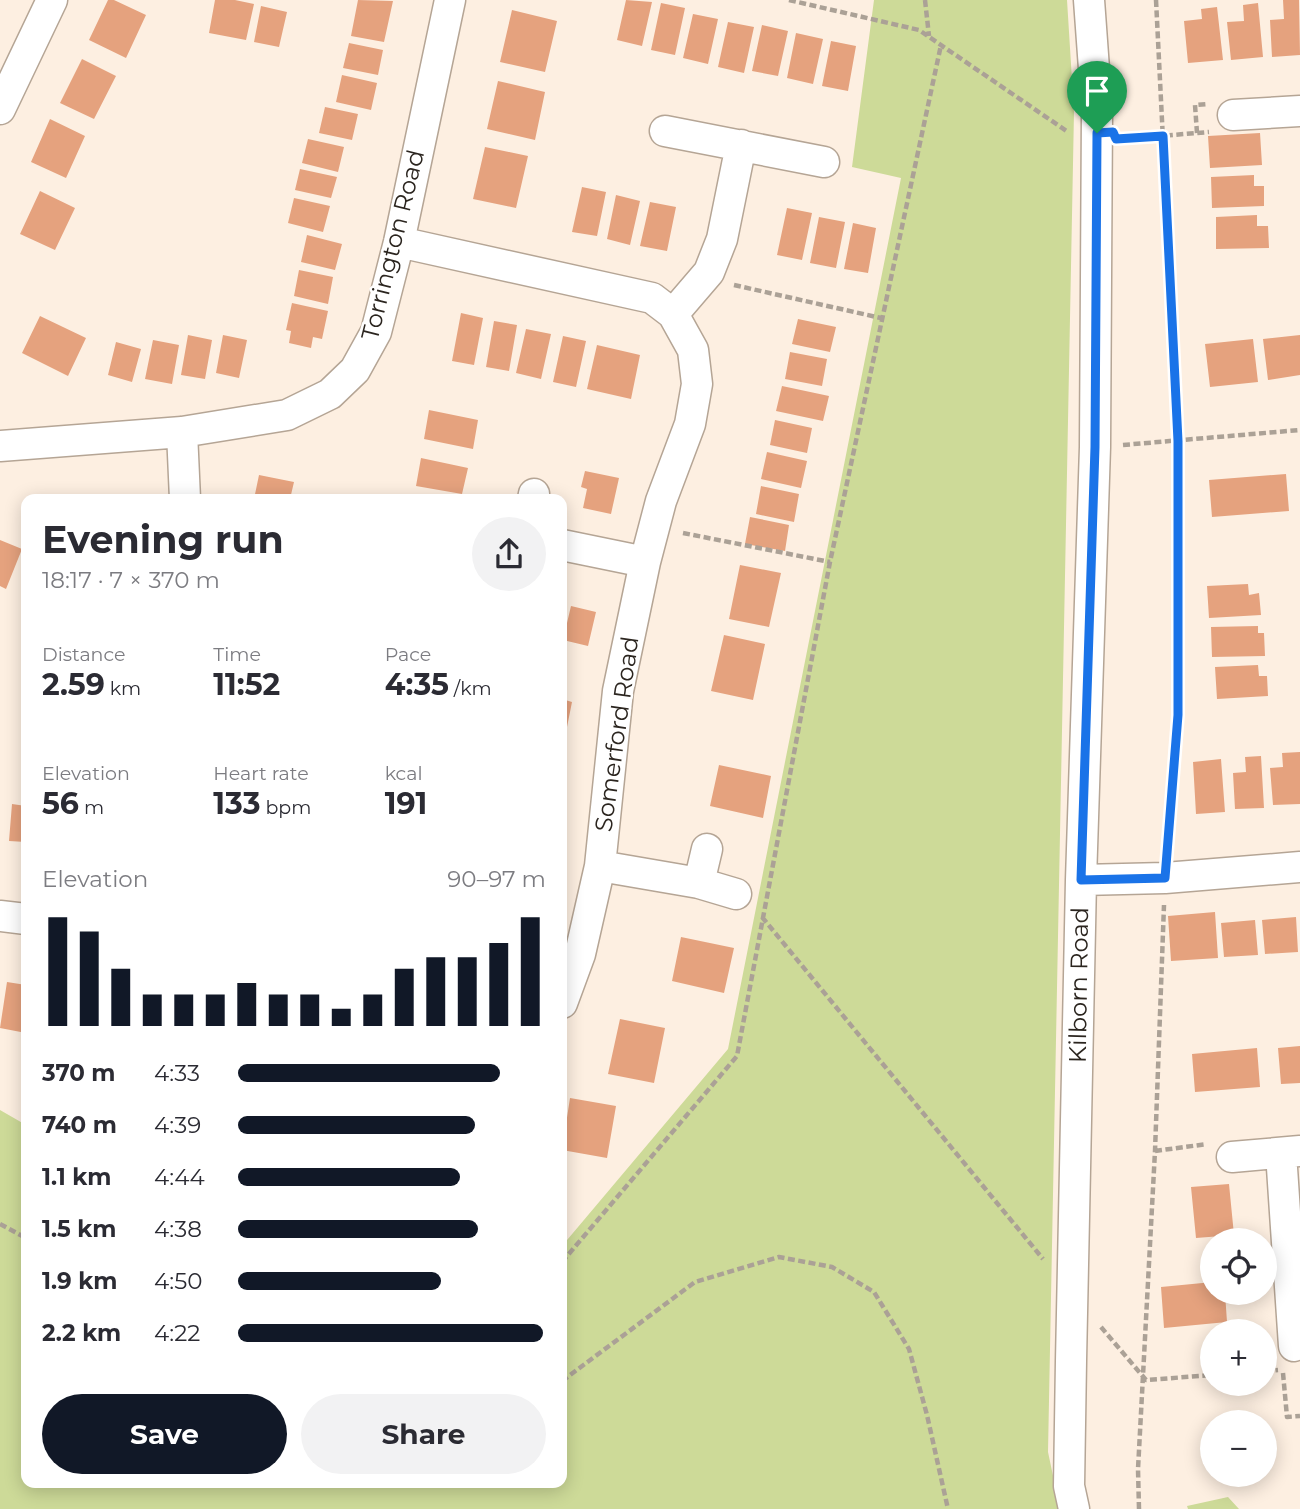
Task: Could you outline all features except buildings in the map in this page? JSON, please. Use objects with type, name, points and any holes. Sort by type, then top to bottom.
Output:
[{"type":"street","points":[[0,109],[52,0]]},
{"type":"street","name":"Torrington Road","points":[[0,446],[182,432],[287,415],[330,394],[355,370],[376,332],[450,0]]},
{"type":"street","name":"Kilborn Road","points":[[1074,1509],[1069,1486],[1072,1294],[1081,880],[1095,447],[1097,110],[1088,0]]},
{"type":"street","points":[[1233,115],[1300,111]]},
{"type":"street","points":[[665,131],[824,162]]},
{"type":"street","points":[[673,314],[709,272],[722,239],[741,145]]},
{"type":"street","name":"Somerford Road","points":[[398,242],[652,298],[673,314],[693,350],[697,384],[690,424],[661,501],[645,562],[618,691],[600,866],[580,954],[567,989]]},
{"type":"street","points":[[182,432],[185,494]]},
{"type":"street","points":[[567,546],[645,562]]},
{"type":"street","points":[[699,883],[707,849]]},
{"type":"street","name":"Somerford Road","points":[[600,866],[699,883],[736,894]]},
{"type":"street","points":[[1081,880],[1165,878],[1300,867]]},
{"type":"street","points":[[0,916],[21,918]]},
{"type":"street","points":[[1232,1157],[1290,1152],[1294,1346]]},
{"type":"path","points":[[789,0],[919,30],[1071,134],[1113,132],[1116,139],[1226,131],[1233,115]]},
{"type":"path","points":[[925,0],[929,37]]},
{"type":"path","points":[[1139,1509],[1138,1469],[1155,1151],[1165,878],[1178,715],[1178,441],[1156,0]]},
{"type":"path","points":[[567,1256],[737,1056],[830,562],[941,45]]},
{"type":"path","points":[[709,272],[736,286],[881,318]]},
{"type":"path","points":[[1095,447],[1300,430]]},
{"type":"path","points":[[654,527],[830,562]]},
{"type":"path","points":[[736,894],[740,914],[764,918],[1143,1377],[1146,1380],[1200,1375]]},
{"type":"path","points":[[1155,1151],[1221,1142],[1232,1157]]},
{"type":"path","points":[[0,1224],[21,1235]]},
{"type":"path","points":[[567,1377],[695,1282],[779,1257],[832,1267],[874,1292],[909,1349],[948,1509]]},
{"type":"path","points":[[1277,1370],[1283,1369],[1287,1417],[1300,1416]]},
{"type":"green space","points":[[874,0],[1067,0],[1074,112],[1048,1452],[1060,1509],[0,1509],[0,1110],[21,1122],[21,1488],[567,1488],[567,1240],[728,1049],[901,178],[852,167]]},
{"type":"green space","points":[[1228,1497],[1239,1509],[1188,1509],[1187,1506]]},
{"type":"route","points":[[1113,132],[1116,139],[1163,136],[1178,441],[1178,715],[1165,878],[1081,880],[1095,447],[1097,133],[1113,132]]}]
